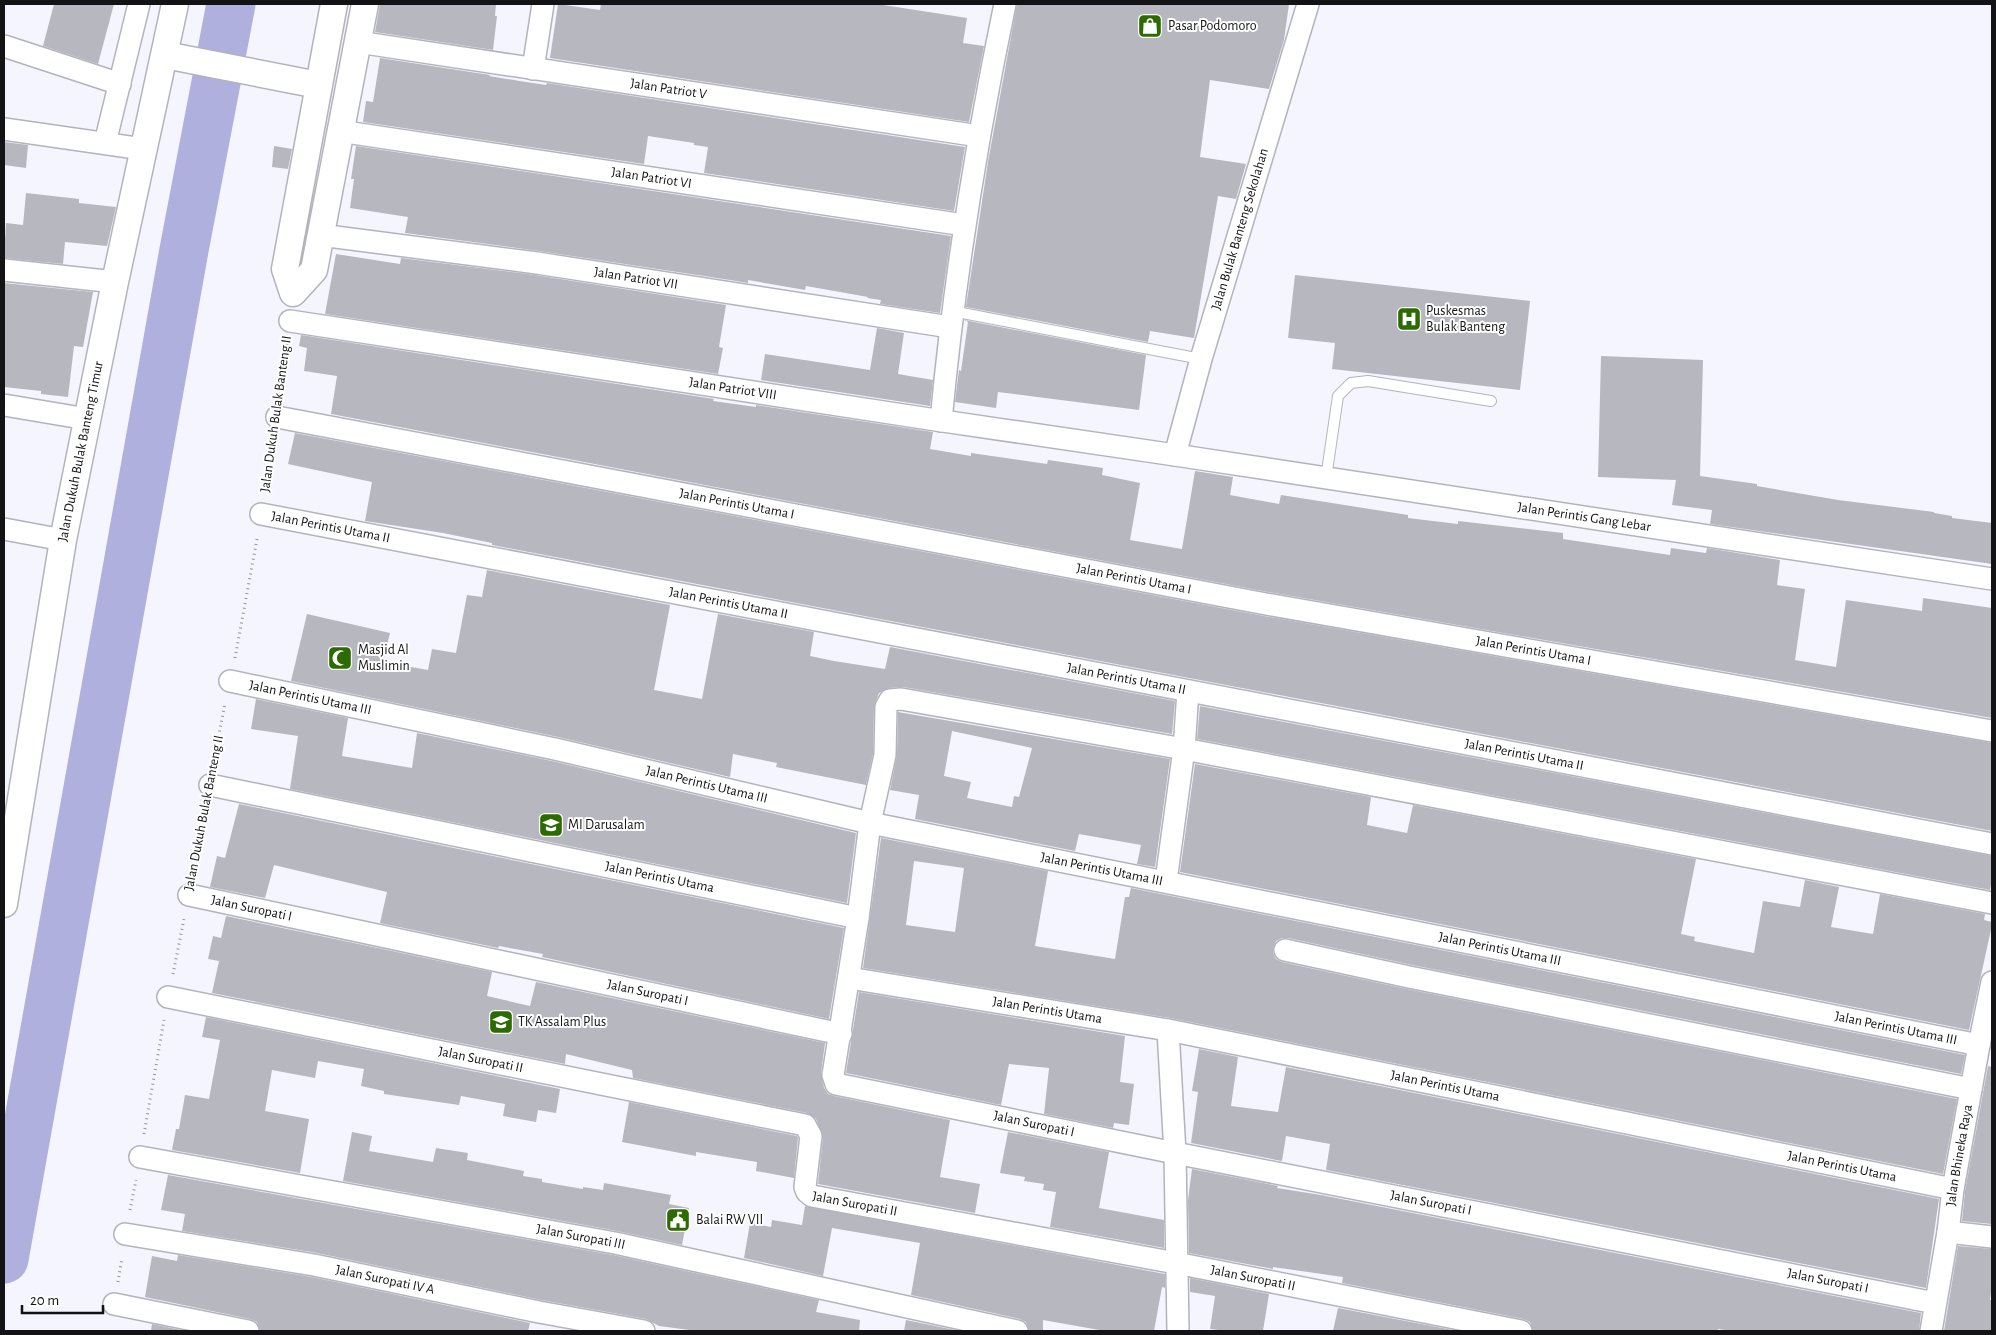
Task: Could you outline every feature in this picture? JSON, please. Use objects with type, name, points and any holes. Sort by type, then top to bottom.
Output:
[{"type":"street","points":[[105,143],[140,4]]},
{"type":"street","name":"Jalan Dukuh Bulak Banteng Timur","points":[[4,904],[11,818],[63,540],[115,282],[143,149],[177,58],[175,4]]},
{"type":"street","points":[[334,4],[309,83],[285,269],[293,293],[314,270],[364,4]]},
{"type":"street","points":[[533,69],[543,4]]},
{"type":"street","points":[[941,421],[951,319],[964,225],[1000,4]]},
{"type":"street","name":"Jalan Bulak Banteng Sekolahan","points":[[1176,455],[1201,359],[1308,4]]},
{"type":"street","name":"Jalan Patriot V","points":[[358,42],[979,136]]},
{"type":"street","points":[[4,46],[120,84]]},
{"type":"street","points":[[177,58],[309,83]]},
{"type":"street","points":[[4,129],[143,149]]},
{"type":"street","name":"Jalan Patriot VI","points":[[339,132],[964,225]]},
{"type":"street","name":"Jalan Patriot VII","points":[[320,235],[951,319]]},
{"type":"street","points":[[4,270],[115,282]]},
{"type":"street","name":"Jalan Patriot VIII","points":[[290,321],[941,421],[1176,455]]},
{"type":"street","points":[[4,405],[87,419]]},
{"type":"street","name":"Jalan Perintis Utama I","points":[[277,417],[1256,602],[1992,731]]},
{"type":"street","name":"Jalan Perintis Gang Lebar","points":[[1176,455],[1992,579]]},
{"type":"street","name":"Jalan Perintis Utama II","points":[[261,514],[1992,844]]},
{"type":"street","points":[[4,529],[63,540]]},
{"type":"street","name":"Jalan Perintis Utama III","points":[[230,682],[555,749],[870,823],[1166,882],[1983,1055]]},
{"type":"street","points":[[1166,882],[1184,750],[1188,691]]},
{"type":"street","points":[[841,1034],[870,823],[885,755],[886,707],[890,700],[901,699],[1184,750],[1992,903]]},
{"type":"street","name":"Jalan Perintis Utama","points":[[210,785],[858,918]]},
{"type":"street","name":"Jalan Suropati I","points":[[189,895],[841,1034],[833,1075],[836,1084],[1175,1153],[1936,1302]]},
{"type":"street","points":[[1285,950],[1409,977],[1971,1089]]},
{"type":"street","name":"Jalan Perintis Utama","points":[[849,978],[1168,1030],[1953,1189]]},
{"type":"street","name":"Jalan Bhineka Raya","points":[[1931,1331],[1971,1089],[1983,1055],[1992,982]]},
{"type":"street","name":"Jalan Suropati II","points":[[168,997],[805,1126],[811,1136],[805,1187],[812,1196],[1176,1263],[1521,1331]]},
{"type":"street","points":[[1168,1030],[1175,1153],[1178,1331]]},
{"type":"street","name":"Jalan Suropati III","points":[[140,1157],[616,1243],[1017,1331]]},
{"type":"street","points":[[1948,1232],[1992,1237]]},
{"type":"street","name":"Jalan Suropati IV A","points":[[125,1234],[314,1265],[539,1312],[644,1331]]},
{"type":"street","points":[[114,1304],[248,1331]]},
{"type":"lane","points":[[951,319],[1201,359]]},
{"type":"lane","points":[[1326,478],[1338,396],[1351,383],[1368,381],[1491,401]]},
{"type":"path","name":"Jalan Dukuh Bulak Banteng II","points":[[114,1304],[168,997],[261,514],[290,321]]},
{"type":"building","points":[[54,4],[114,4],[98,64],[43,46]]},
{"type":"building","points":[[380,4],[496,4],[495,16],[497,16],[493,50],[375,32]]},
{"type":"building","points":[[558,4],[600,10],[601,4],[877,4],[967,18],[963,43],[984,46],[969,122],[550,58]]},
{"type":"building","points":[[1017,4],[1289,4],[1284,40],[1269,89],[1210,80],[1200,157],[1246,164],[1236,199],[1218,196],[1194,338],[1150,331],[1148,342],[966,307],[988,162]]},
{"type":"building","points":[[380,58],[526,82],[546,85],[547,83],[965,147],[954,211],[704,173],[708,147],[648,136],[644,164],[363,122],[366,101],[373,102]]},
{"type":"building","points":[[4,142],[28,145],[26,168],[4,165]]},
{"type":"building","points":[[274,146],[292,149],[288,169],[272,167]]},
{"type":"building","points":[[356,146],[951,236],[940,313],[880,304],[881,300],[806,286],[805,290],[748,280],[748,283],[539,251],[405,233],[408,217],[350,208],[354,179],[351,179]]},
{"type":"building","points":[[26,193],[79,199],[79,203],[116,207],[107,246],[65,242],[63,264],[4,258],[6,223],[23,225]]},
{"type":"building","points":[[336,254],[400,264],[401,258],[535,275],[726,305],[719,347],[723,348],[718,374],[325,314]]},
{"type":"building","name":"Puskesmas Bulak Banteng","points":[[1295,275],[1530,301],[1520,390],[1332,369],[1335,343],[1288,338]]},
{"type":"building","points":[[4,283],[93,292],[83,347],[74,346],[68,397],[41,394],[41,391],[4,387]]},
{"type":"building","points":[[964,320],[1146,355],[1139,410],[998,392],[996,408],[955,402],[968,322]]},
{"type":"building","points":[[877,328],[904,333],[898,374],[933,380],[930,406],[761,380],[765,354],[870,370]]},
{"type":"building","points":[[301,335],[714,399],[713,401],[756,407],[756,405],[933,432],[930,449],[971,456],[971,453],[1047,464],[1048,460],[1103,468],[1102,475],[1140,483],[1130,540],[1182,549],[1195,471],[1233,477],[1230,495],[1279,504],[1281,495],[1408,515],[1408,518],[1458,524],[1458,521],[1563,533],[1563,539],[1670,555],[1671,548],[1706,553],[1707,548],[1780,560],[1777,585],[1805,589],[1795,660],[1836,667],[1846,600],[1922,611],[1923,598],[1992,608],[1992,718],[1268,592],[331,414],[337,376],[304,371],[307,348],[299,346]]},
{"type":"building","points":[[1601,356],[1703,360],[1700,476],[1757,484],[1757,486],[1838,500],[1934,512],[1952,516],[1952,518],[1992,523],[1992,564],[1710,524],[1712,510],[1672,505],[1676,480],[1598,477]]},
{"type":"building","points":[[295,433],[1264,616],[1992,743],[1992,831],[492,545],[492,543],[443,533],[365,521],[372,482],[288,464]]},
{"type":"building","points":[[487,570],[670,605],[654,690],[702,699],[718,614],[814,632],[810,656],[834,661],[885,669],[890,647],[1175,701],[1172,734],[903,687],[889,688],[879,693],[874,706],[873,754],[866,785],[776,767],[777,763],[733,754],[730,777],[558,737],[291,681],[307,614],[390,633],[383,662],[428,670],[432,649],[456,653],[467,595],[482,597]]},
{"type":"building","points":[[256,699],[348,718],[342,756],[412,768],[417,733],[552,761],[856,833],[847,903],[290,789],[298,736],[251,729]]},
{"type":"building","points":[[1200,706],[1992,856],[1990,890],[1197,739]]},
{"type":"building","points":[[898,712],[1170,759],[1155,867],[1137,864],[1141,845],[1079,834],[1075,851],[915,819],[919,795],[890,790],[897,755]],"holes":[[[952,731],[1032,748],[1019,797],[1014,796],[1012,807],[967,798],[971,782],[944,776]]]},
{"type":"building","points":[[1195,764],[1371,797],[1367,825],[1407,833],[1413,805],[1696,859],[1681,934],[1695,937],[1694,941],[1754,953],[1763,901],[1800,907],[1805,880],[1839,887],[1831,927],[1873,934],[1880,894],[1985,914],[1984,920],[1992,922],[1992,925],[1969,1030],[1180,872]]},
{"type":"building","points":[[239,804],[844,928],[829,1019],[542,957],[543,954],[499,946],[498,948],[380,923],[387,892],[274,865],[265,898],[210,887],[217,856],[225,858]]},
{"type":"building","points":[[881,838],[1048,871],[1035,946],[1115,959],[1125,897],[1129,897],[1131,888],[1965,1055],[1961,1074],[1412,965],[1288,938],[1276,941],[1273,948],[1276,959],[1282,962],[1407,989],[1957,1099],[1943,1174],[1170,1018],[863,968]],"holes":[[[914,861],[964,868],[955,932],[906,925]]]},
{"type":"building","points":[[226,916],[492,972],[487,996],[530,1006],[536,982],[825,1043],[821,1073],[824,1088],[828,1094],[950,1120],[940,1177],[980,1184],[975,1213],[818,1184],[823,1137],[816,1119],[807,1113],[633,1078],[632,1070],[566,1054],[565,1064],[212,993],[219,961],[208,959],[213,936],[221,938]]},
{"type":"building","points":[[859,992],[1125,1036],[1120,1082],[1134,1084],[1129,1125],[1114,1123],[1113,1128],[1044,1114],[1049,1068],[1009,1064],[1001,1105],[846,1073]]},
{"type":"building","points":[[206,1017],[560,1089],[556,1113],[538,1110],[536,1122],[503,1116],[505,1104],[461,1096],[459,1105],[384,1094],[384,1091],[361,1086],[364,1069],[318,1061],[315,1078],[272,1070],[265,1111],[309,1119],[300,1173],[172,1150],[176,1129],[179,1129],[185,1095],[209,1099],[220,1040],[202,1037]]},
{"type":"building","points":[[1199,1049],[1238,1057],[1231,1106],[1278,1112],[1286,1067],[1939,1199],[1926,1288],[1326,1170],[1330,1144],[1286,1136],[1282,1161],[1191,1143],[1198,1092],[1192,1091]]},
{"type":"building","points":[[1988,1066],[1992,1067],[1992,1224],[1962,1221],[1965,1191]]},
{"type":"building","points":[[629,1102],[797,1136],[794,1178],[756,1171],[757,1162],[696,1152],[696,1156],[622,1142]]},
{"type":"building","points":[[352,1132],[372,1136],[369,1151],[433,1162],[436,1148],[468,1153],[467,1160],[524,1171],[523,1176],[542,1179],[542,1182],[583,1189],[583,1187],[603,1190],[604,1183],[671,1195],[669,1204],[689,1208],[682,1245],[617,1231],[343,1181]]},
{"type":"building","points":[[1008,1132],[1109,1152],[1099,1208],[1164,1220],[1164,1248],[1050,1227],[1056,1192],[1043,1190],[1044,1184],[1024,1181],[1025,1177],[1000,1173]]},
{"type":"building","points":[[1192,1169],[1278,1186],[1277,1188],[1321,1195],[1921,1313],[1919,1331],[1732,1331],[1718,1329],[1718,1331],[1533,1331],[1530,1322],[1523,1319],[1342,1283],[1343,1277],[1273,1267],[1273,1269],[1189,1253],[1188,1200]]},
{"type":"building","points":[[168,1175],[613,1255],[819,1300],[816,1312],[860,1320],[859,1331],[697,1331],[659,1326],[646,1319],[541,1300],[317,1253],[182,1231],[185,1214],[161,1210]]},
{"type":"building","points":[[805,1206],[1165,1274],[1165,1288],[1162,1287],[1154,1331],[1105,1331],[1043,1320],[1043,1331],[1029,1331],[1026,1322],[1020,1319],[911,1295],[920,1243],[832,1228],[823,1276],[744,1258],[750,1223],[771,1227],[772,1220],[802,1225]]},
{"type":"building","points":[[1958,1246],[1992,1249],[1990,1300],[1992,1300],[1992,1331],[1944,1331]]},
{"type":"building","points":[[178,1255],[312,1277],[530,1323],[528,1331],[260,1331],[257,1322],[250,1319],[145,1297],[152,1256],[177,1261]]},
{"type":"building","points":[[1190,1278],[1269,1294],[1263,1331],[1210,1329],[1215,1296],[1190,1292]]},
{"type":"building","points":[[1338,1308],[1458,1331],[1333,1331]]},
{"type":"building","points":[[906,1320],[960,1331],[904,1331]]},
{"type":"building","points":[[152,1324],[186,1331],[151,1331]]},
{"type":"waterway","points":[[4,1259],[184,250],[231,4]]},
{"type":"place","name":"Pasar Podomoro","points":[[1150,26]]},
{"type":"place","name":"Puskesmas Bulak Banteng","points":[[1409,319]]},
{"type":"place","name":"Masjid Al Muslimin","points":[[340,658]]},
{"type":"place","name":"MI Darusalam","points":[[551,825]]},
{"type":"place","name":"TK Assalam Plus","points":[[501,1022]]},
{"type":"place","name":"Balai RW VII","points":[[678,1220]]}]
